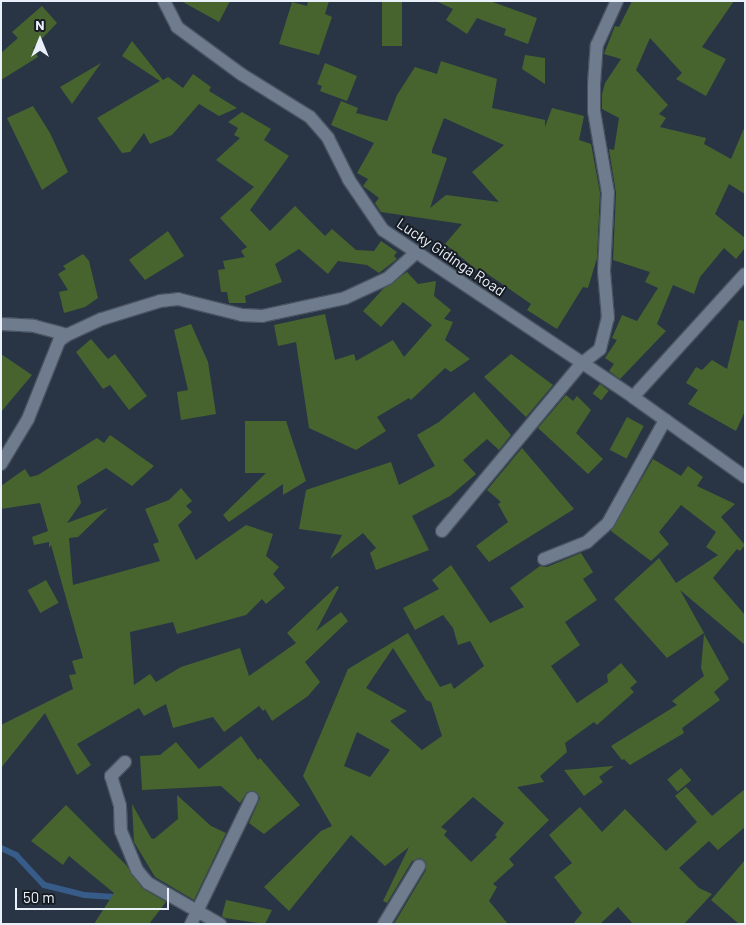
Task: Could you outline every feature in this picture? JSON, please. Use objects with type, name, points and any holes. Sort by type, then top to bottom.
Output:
[{"type":"street","name":"Lucky Gidinga Road","points":[[164,1],[177,27],[241,74],[310,117],[328,138],[349,180],[383,230],[633,397],[745,477]]},
{"type":"street","points":[[442,531],[581,364],[600,348],[608,318],[604,271],[608,193],[594,111],[594,84],[597,45],[612,3]]},
{"type":"street","points":[[1,464],[28,419],[58,341],[67,335],[102,319],[160,301],[187,300],[242,315],[262,316],[336,300],[369,288],[416,253]]},
{"type":"street","points":[[633,397],[745,274]]},
{"type":"street","points":[[1,324],[34,326],[67,335]]},
{"type":"street","points":[[544,559],[587,542],[608,523],[665,420]]},
{"type":"street","points":[[125,762],[111,776],[120,806],[120,831],[136,870],[148,883],[194,918],[220,924]]},
{"type":"street","points":[[194,918],[252,798]]},
{"type":"street","points":[[384,924],[420,866]]},
{"type":"building","points":[[181,1],[230,1],[219,22]]},
{"type":"building","points":[[308,1],[329,1],[325,14],[332,17],[319,55],[279,44],[292,2],[307,6]]},
{"type":"building","points":[[382,1],[402,1],[402,46],[382,46]]},
{"type":"building","points":[[436,1],[490,1],[537,18],[528,44],[504,35],[506,29],[477,18],[467,34],[446,20],[453,9]]},
{"type":"building","points":[[632,1],[734,1],[702,47],[726,59],[706,96],[676,79],[682,73],[650,38],[636,70],[668,105],[659,114],[666,118],[660,127],[706,138],[704,144],[731,159],[745,126],[745,194],[729,184],[715,214],[745,238],[745,248],[736,259],[724,248],[700,277],[694,294],[673,285],[657,324],[666,331],[620,379],[609,371],[614,364],[605,358],[617,340],[612,338],[622,315],[637,321],[658,288],[645,282],[650,272],[613,260],[616,193],[609,149],[614,150],[619,118],[602,109],[602,94],[605,83],[621,59],[604,54],[615,26],[619,27]]},
{"type":"building","points":[[42,6],[57,23],[33,48],[38,57],[1,80],[1,53],[18,38],[12,32]]},
{"type":"building","points":[[132,41],[163,80],[168,77],[183,88],[193,74],[211,87],[209,91],[237,108],[219,116],[199,104],[172,135],[150,144],[144,133],[130,152],[122,153],[97,118],[160,81],[122,56]]},
{"type":"building","points":[[525,55],[545,58],[545,84],[522,69]]},
{"type":"building","points":[[441,61],[497,79],[492,108],[545,120],[545,127],[552,108],[584,116],[579,140],[591,144],[600,193],[597,258],[588,288],[583,287],[557,329],[527,310],[531,304],[479,268],[477,270],[445,244],[462,224],[381,212],[375,203],[379,198],[363,186],[368,179],[357,173],[374,143],[331,125],[341,101],[358,108],[356,113],[387,121],[397,95],[415,67],[437,74]],"holes":[[[444,118],[504,145],[472,172],[499,202],[446,195],[430,208],[447,158],[432,153]]]},
{"type":"building","points":[[101,63],[72,104],[60,87]]},
{"type":"building","points":[[325,63],[357,76],[347,101],[320,91],[322,86],[317,84]]},
{"type":"building","points":[[33,106],[50,133],[68,172],[42,190],[7,118]]},
{"type":"building","points":[[242,112],[271,129],[264,140],[289,156],[250,210],[270,231],[295,206],[325,236],[332,229],[356,250],[374,251],[381,241],[397,252],[394,256],[397,259],[379,273],[367,265],[338,261],[328,274],[299,249],[275,264],[282,282],[245,296],[246,303],[229,303],[227,292],[221,292],[218,270],[225,269],[223,261],[245,257],[241,251],[247,247],[220,218],[254,187],[216,160],[240,138],[234,135],[238,128],[228,122]]},
{"type":"building","points":[[168,231],[184,256],[145,280],[129,260]]},
{"type":"building","points":[[83,254],[89,261],[98,298],[85,307],[64,313],[59,292],[68,290],[58,274],[66,269],[63,266]]},
{"type":"building","points":[[407,272],[418,284],[436,281],[434,296],[451,310],[444,319],[453,322],[445,340],[470,359],[451,372],[445,368],[411,400],[409,398],[377,417],[386,431],[356,450],[309,428],[296,342],[278,346],[274,325],[325,314],[335,360],[354,354],[356,361],[393,340],[404,357],[432,325],[403,302],[381,327],[363,311],[383,289]]},
{"type":"building","points":[[739,320],[745,321],[745,411],[736,431],[688,404],[698,390],[686,383],[696,367],[702,370],[712,360],[727,369]]},
{"type":"building","points":[[191,324],[208,362],[216,414],[181,420],[177,392],[188,390],[174,330]]},
{"type":"building","points":[[91,339],[108,359],[115,354],[147,396],[129,410],[110,385],[103,389],[76,352]]},
{"type":"building","points":[[1,354],[32,375],[1,412]]},
{"type":"building","points":[[511,354],[553,385],[526,417],[484,377]]},
{"type":"building","points":[[600,384],[609,391],[601,400],[593,393]]},
{"type":"building","points":[[474,392],[511,435],[499,450],[487,439],[463,460],[476,474],[450,496],[412,516],[429,550],[376,570],[370,553],[376,548],[363,533],[330,559],[342,535],[299,529],[306,490],[391,462],[399,485],[435,466],[417,435],[439,422]]},
{"type":"building","points":[[566,395],[573,401],[577,396],[591,410],[576,433],[603,459],[588,474],[538,428]]},
{"type":"building","points":[[627,417],[644,426],[626,459],[610,450]]},
{"type":"building","points":[[245,421],[286,421],[306,481],[283,495],[283,484],[229,522],[223,515],[266,473],[245,473]]},
{"type":"building","points":[[110,435],[154,466],[132,486],[106,468],[77,486],[81,503],[67,523],[108,508],[78,537],[69,538],[73,585],[160,561],[153,544],[159,542],[145,509],[169,500],[181,488],[192,501],[186,506],[192,512],[178,525],[196,560],[246,525],[273,534],[266,556],[279,567],[273,574],[285,588],[266,604],[262,599],[246,615],[177,634],[173,622],[130,632],[134,685],[150,674],[156,682],[181,667],[240,648],[249,676],[296,643],[287,633],[337,586],[339,587],[316,631],[341,612],[348,621],[305,662],[320,682],[308,696],[272,721],[265,709],[263,711],[259,706],[224,732],[213,717],[173,728],[166,704],[144,716],[139,708],[77,744],[91,765],[77,775],[45,713],[1,768],[1,725],[73,689],[69,675],[76,674],[72,661],[83,658],[51,545],[49,548],[49,542],[34,545],[32,537],[48,531],[40,503],[1,509],[1,486],[25,469],[30,477],[38,475],[97,438],[104,443]]},
{"type":"building","points":[[522,448],[574,509],[489,562],[476,546],[508,522],[498,504],[501,502],[487,490]]},
{"type":"building","points":[[653,459],[681,476],[688,466],[703,477],[697,486],[735,504],[721,517],[745,545],[740,551],[737,549],[713,578],[745,615],[745,645],[680,590],[704,633],[667,658],[614,599],[659,558],[676,583],[718,555],[706,547],[716,532],[681,505],[659,532],[669,544],[651,561],[611,531]]},
{"type":"building","points":[[581,553],[593,572],[583,579],[597,600],[565,622],[580,645],[551,666],[577,703],[608,682],[607,675],[621,663],[637,682],[630,688],[634,692],[597,725],[594,722],[565,743],[567,752],[540,776],[544,782],[517,787],[549,820],[509,859],[514,865],[493,884],[497,887],[489,901],[508,924],[394,924],[426,870],[426,863],[420,858],[412,861],[387,903],[383,901],[409,847],[385,866],[351,835],[289,911],[264,887],[321,831],[332,826],[303,776],[348,669],[408,633],[440,687],[451,683],[454,689],[484,666],[470,641],[458,645],[453,628],[443,615],[415,630],[403,608],[439,589],[432,580],[451,565],[490,623],[524,607],[510,588],[540,566],[547,567]],"holes":[[[393,648],[426,700],[431,702],[442,736],[422,750],[390,721],[407,711],[366,688]],[[357,732],[390,750],[370,777],[344,766]],[[473,797],[504,823],[495,835],[497,837],[471,862],[444,835],[447,831],[441,827]]]},
{"type":"building","points":[[46,580],[59,603],[40,613],[28,590]]},
{"type":"building","points":[[704,634],[729,679],[714,692],[720,700],[682,728],[684,733],[630,765],[624,759],[622,760],[611,746],[677,705],[672,701],[704,676],[701,668]]},
{"type":"building","points":[[241,736],[258,760],[260,758],[300,805],[264,834],[249,823],[260,798],[255,791],[247,792],[240,803],[221,786],[142,790],[140,756],[160,755],[176,742],[199,769]]},
{"type":"building","points":[[614,766],[599,777],[603,782],[584,796],[564,770]]},
{"type":"building","points":[[681,768],[691,780],[677,792],[667,780]]},
{"type":"building","points":[[686,787],[712,816],[745,789],[745,827],[718,850],[709,841],[679,868],[699,888],[712,894],[684,924],[633,924],[618,907],[600,924],[573,924],[582,913],[554,877],[572,863],[549,835],[580,807],[602,832],[625,809],[666,851],[697,822],[675,796]]},
{"type":"building","points":[[177,795],[211,826],[226,833],[194,900],[155,877],[134,842],[132,804],[151,838],[154,839],[178,819]]},
{"type":"building","points":[[66,805],[126,865],[142,888],[166,902],[149,924],[94,924],[114,893],[69,856],[63,865],[31,841]]},
{"type":"building","points":[[745,860],[745,924],[739,924],[711,900]]},
{"type":"building","points":[[226,900],[272,910],[265,924],[225,918],[222,916]]},
{"type":"waterway","points":[[1,848],[16,855],[44,885],[84,895],[114,897],[118,900]]}]
